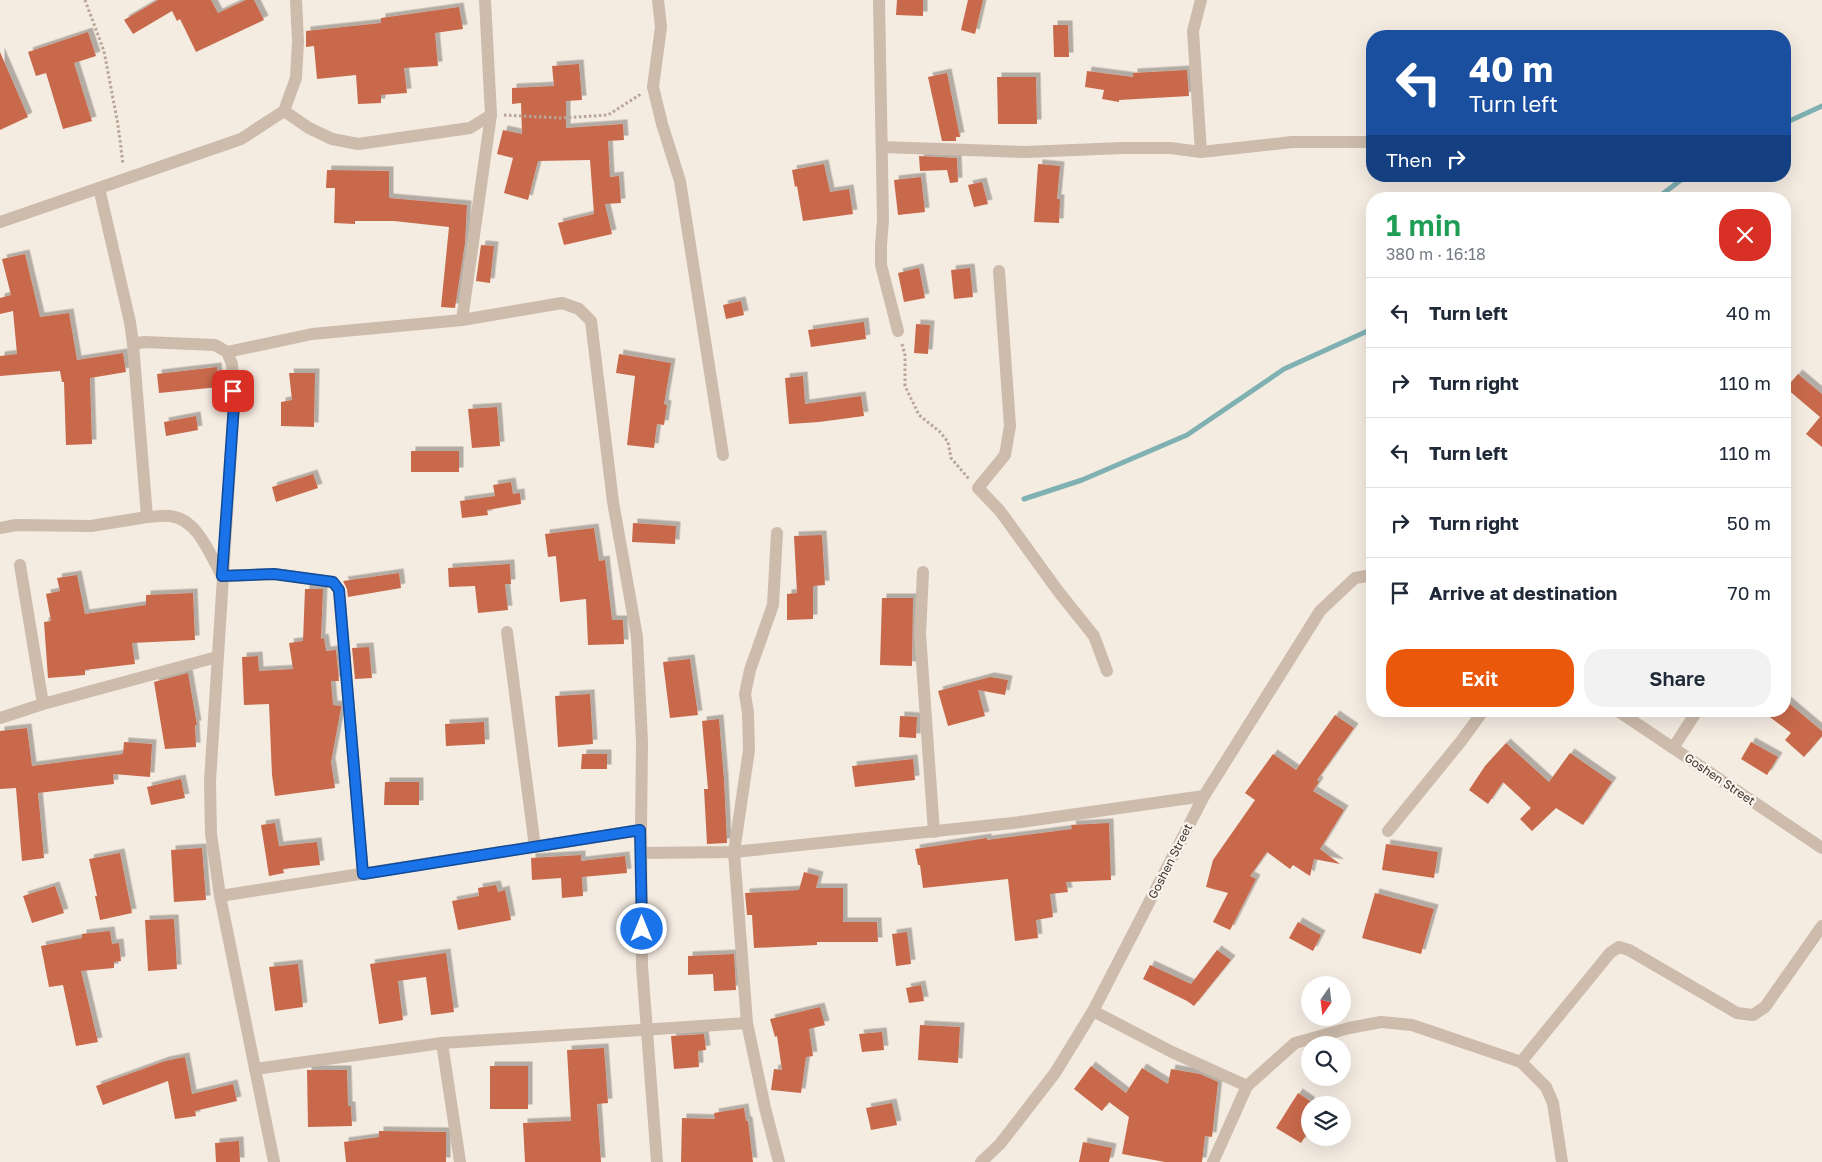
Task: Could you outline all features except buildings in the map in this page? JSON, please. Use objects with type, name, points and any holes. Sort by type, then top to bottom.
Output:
[{"type":"street","points":[[0,222],[241,138],[284,111],[296,78],[298,41],[296,0]]},
{"type":"street","points":[[462,320],[491,115],[486,0]]},
{"type":"street","points":[[658,0],[660,27],[652,87],[680,181],[722,455]]},
{"type":"street","points":[[880,0],[883,220],[881,266],[898,331]]},
{"type":"street","points":[[1201,0],[1194,32],[1201,152]]},
{"type":"street","points":[[284,111],[309,128],[332,139],[358,144],[470,128],[491,115]]},
{"type":"street","points":[[882,147],[1025,152],[1170,148],[1201,152],[1292,142],[1366,142]]},
{"type":"street","points":[[99,188],[130,322],[147,517]]},
{"type":"street","points":[[999,271],[1010,426],[1005,455],[978,488],[1000,511],[1058,591],[1094,636],[1107,671]]},
{"type":"street","points":[[133,344],[144,342],[215,345],[228,352],[312,334],[462,320],[562,302],[579,309],[591,321],[613,502],[637,638],[642,742],[640,830],[642,966],[656,1162]]},
{"type":"street","points":[[228,352],[232,364],[234,404],[210,781],[211,834],[220,896],[274,1162]]},
{"type":"street","points":[[0,528],[16,525],[91,526],[147,517],[172,516],[187,523],[202,538],[222,576]]},
{"type":"street","points":[[777,534],[773,605],[750,670],[745,694],[748,713],[749,750],[734,852],[748,1023],[764,1108],[778,1162]]},
{"type":"street","points":[[20,565],[43,704]]},
{"type":"street","points":[[923,572],[920,634],[934,832]]},
{"type":"street","points":[[222,576],[274,574],[333,582],[339,590],[363,874]]},
{"type":"street","name":"Goshen Street","points":[[981,1162],[1000,1144],[1055,1073],[1093,1011],[1204,796],[1320,611],[1355,578],[1366,575]]},
{"type":"street","points":[[507,632],[535,847]]},
{"type":"street","points":[[0,718],[43,704],[217,657]]},
{"type":"street","points":[[1388,832],[1479,717]]},
{"type":"street","name":"Goshen Street","points":[[1627,717],[1822,848]]},
{"type":"street","points":[[1672,748],[1693,717]]},
{"type":"street","points":[[641,853],[734,852],[934,832],[1013,823],[1204,796]]},
{"type":"street","points":[[220,896],[640,830]]},
{"type":"street","points":[[1521,1062],[1610,953],[1619,948],[1629,950],[1737,1013],[1753,1016],[1765,1007],[1822,926]]},
{"type":"street","points":[[1093,1011],[1172,1052],[1247,1086]]},
{"type":"street","points":[[1213,1162],[1247,1086],[1295,1043],[1349,1028],[1381,1022],[1412,1025],[1521,1062],[1546,1087],[1554,1103],[1562,1162]]},
{"type":"street","points":[[255,1069],[442,1044],[748,1023]]},
{"type":"street","points":[[442,1044],[460,1162]]},
{"type":"path","points":[[85,0],[104,51],[118,125],[125,179]]},
{"type":"path","points":[[491,115],[560,118],[608,115],[652,87]]},
{"type":"path","points":[[898,331],[905,355],[905,386],[919,415],[940,432],[948,442],[951,458],[978,488]]},
{"type":"waterway","points":[[1791,120],[1822,106]]},
{"type":"waterway","points":[[1665,192],[1678,182]]},
{"type":"waterway","points":[[1024,499],[1082,480],[1187,435],[1284,369],[1366,332]]},
{"type":"route","points":[[233,391],[234,404],[222,576],[274,574],[333,582],[339,590],[363,874],[640,830],[642,929]]}]
